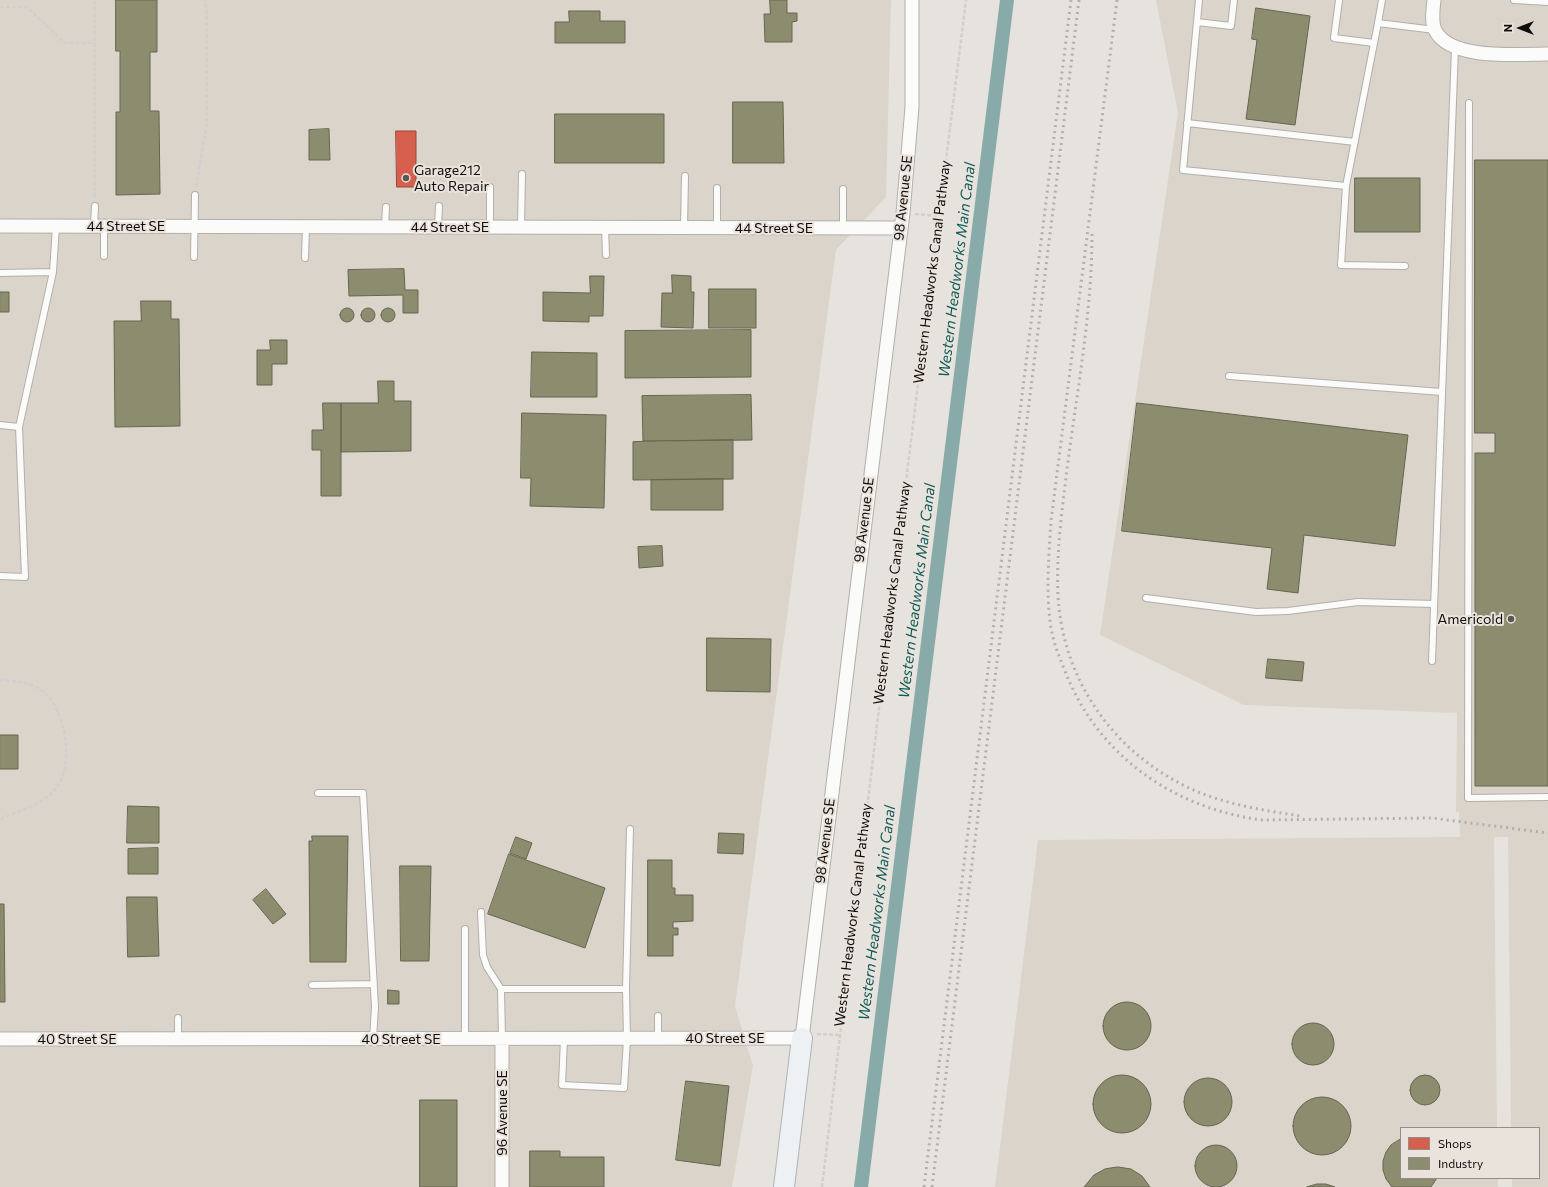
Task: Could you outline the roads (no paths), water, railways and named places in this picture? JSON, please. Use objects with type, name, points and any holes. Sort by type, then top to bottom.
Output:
[{"type":"main road","points":[[784,1187],[802,1038]]},
{"type":"street","name":"98 Avenue SE","points":[[802,1038],[903,213],[912,107],[912,0]]},
{"type":"street","points":[[1434,0],[1432,16],[1435,30],[1442,41],[1455,48],[1490,54],[1548,54]]},
{"type":"street","name":"44 Street SE","points":[[0,226],[901,228]]},
{"type":"street","name":"40 Street SE","points":[[0,1039],[802,1038]]},
{"type":"street","name":"96 Avenue SE","points":[[502,1039],[502,1187]]},
{"type":"lane","points":[[1199,0],[1183,170],[1346,186]]},
{"type":"lane","points":[[1197,22],[1231,26],[1234,0]]},
{"type":"lane","points":[[1339,0],[1334,38],[1374,43]]},
{"type":"lane","points":[[1382,0],[1346,186],[1341,265],[1405,266]]},
{"type":"lane","points":[[1514,0],[1548,2]]},
{"type":"lane","points":[[1378,23],[1435,30]]},
{"type":"lane","points":[[1432,661],[1455,48]]},
{"type":"lane","points":[[1469,103],[1468,798],[1548,797]]},
{"type":"lane","points":[[1187,123],[1355,142]]},
{"type":"lane","points":[[521,227],[522,174]]},
{"type":"lane","points":[[684,228],[685,176]]},
{"type":"lane","points":[[490,187],[490,227]]},
{"type":"lane","points":[[717,188],[717,228]]},
{"type":"lane","points":[[843,189],[843,228]]},
{"type":"lane","points":[[194,257],[195,195]]},
{"type":"lane","points":[[94,206],[104,256]]},
{"type":"lane","points":[[438,227],[439,206]]},
{"type":"lane","points":[[385,227],[386,207]]},
{"type":"lane","points":[[0,576],[25,577],[19,427],[53,272],[56,226]]},
{"type":"lane","points":[[305,258],[306,227]]},
{"type":"lane","points":[[605,227],[606,256]]},
{"type":"lane","points":[[0,273],[53,272]]},
{"type":"lane","points":[[1228,376],[1442,392]]},
{"type":"lane","points":[[0,425],[19,427]]},
{"type":"lane","points":[[1146,598],[1256,612],[1288,612],[1358,602],[1434,604]]},
{"type":"lane","points":[[318,793],[363,793],[374,984],[373,1039]]},
{"type":"lane","points":[[564,1038],[562,1084],[624,1088],[627,1038],[626,989],[630,829]]},
{"type":"lane","points":[[481,912],[483,955],[490,973],[501,989],[502,1039]]},
{"type":"lane","points":[[465,929],[465,1039]]},
{"type":"lane","points":[[312,985],[374,984]]},
{"type":"lane","points":[[501,989],[626,989]]},
{"type":"lane","points":[[658,1016],[658,1038]]},
{"type":"lane","points":[[178,1018],[178,1039]]},
{"type":"waterway","name":"Western Headworks Main Canal","points":[[861,1187],[1007,0]]},
{"type":"railway","points":[[924,1187],[1071,0]]},
{"type":"railway","points":[[932,1187],[1079,0]]},
{"type":"railway","points":[[1117,0],[1051,521],[1048,596],[1052,634],[1062,665],[1079,701],[1097,728],[1118,752],[1142,773],[1169,790],[1198,804],[1229,814],[1262,820],[1432,818],[1548,833]]},
{"type":"railway","points":[[1092,234],[1090,293],[1087,323],[1061,516],[1059,548],[1058,596],[1062,628],[1071,659],[1083,688],[1100,714],[1120,738],[1143,759],[1169,777],[1198,792],[1223,801],[1262,810],[1301,816]]},
{"type":"place","name":"Garage212 Auto Repair","points":[[406,178]]},
{"type":"place","name":"Americold","points":[[1511,619]]}]
